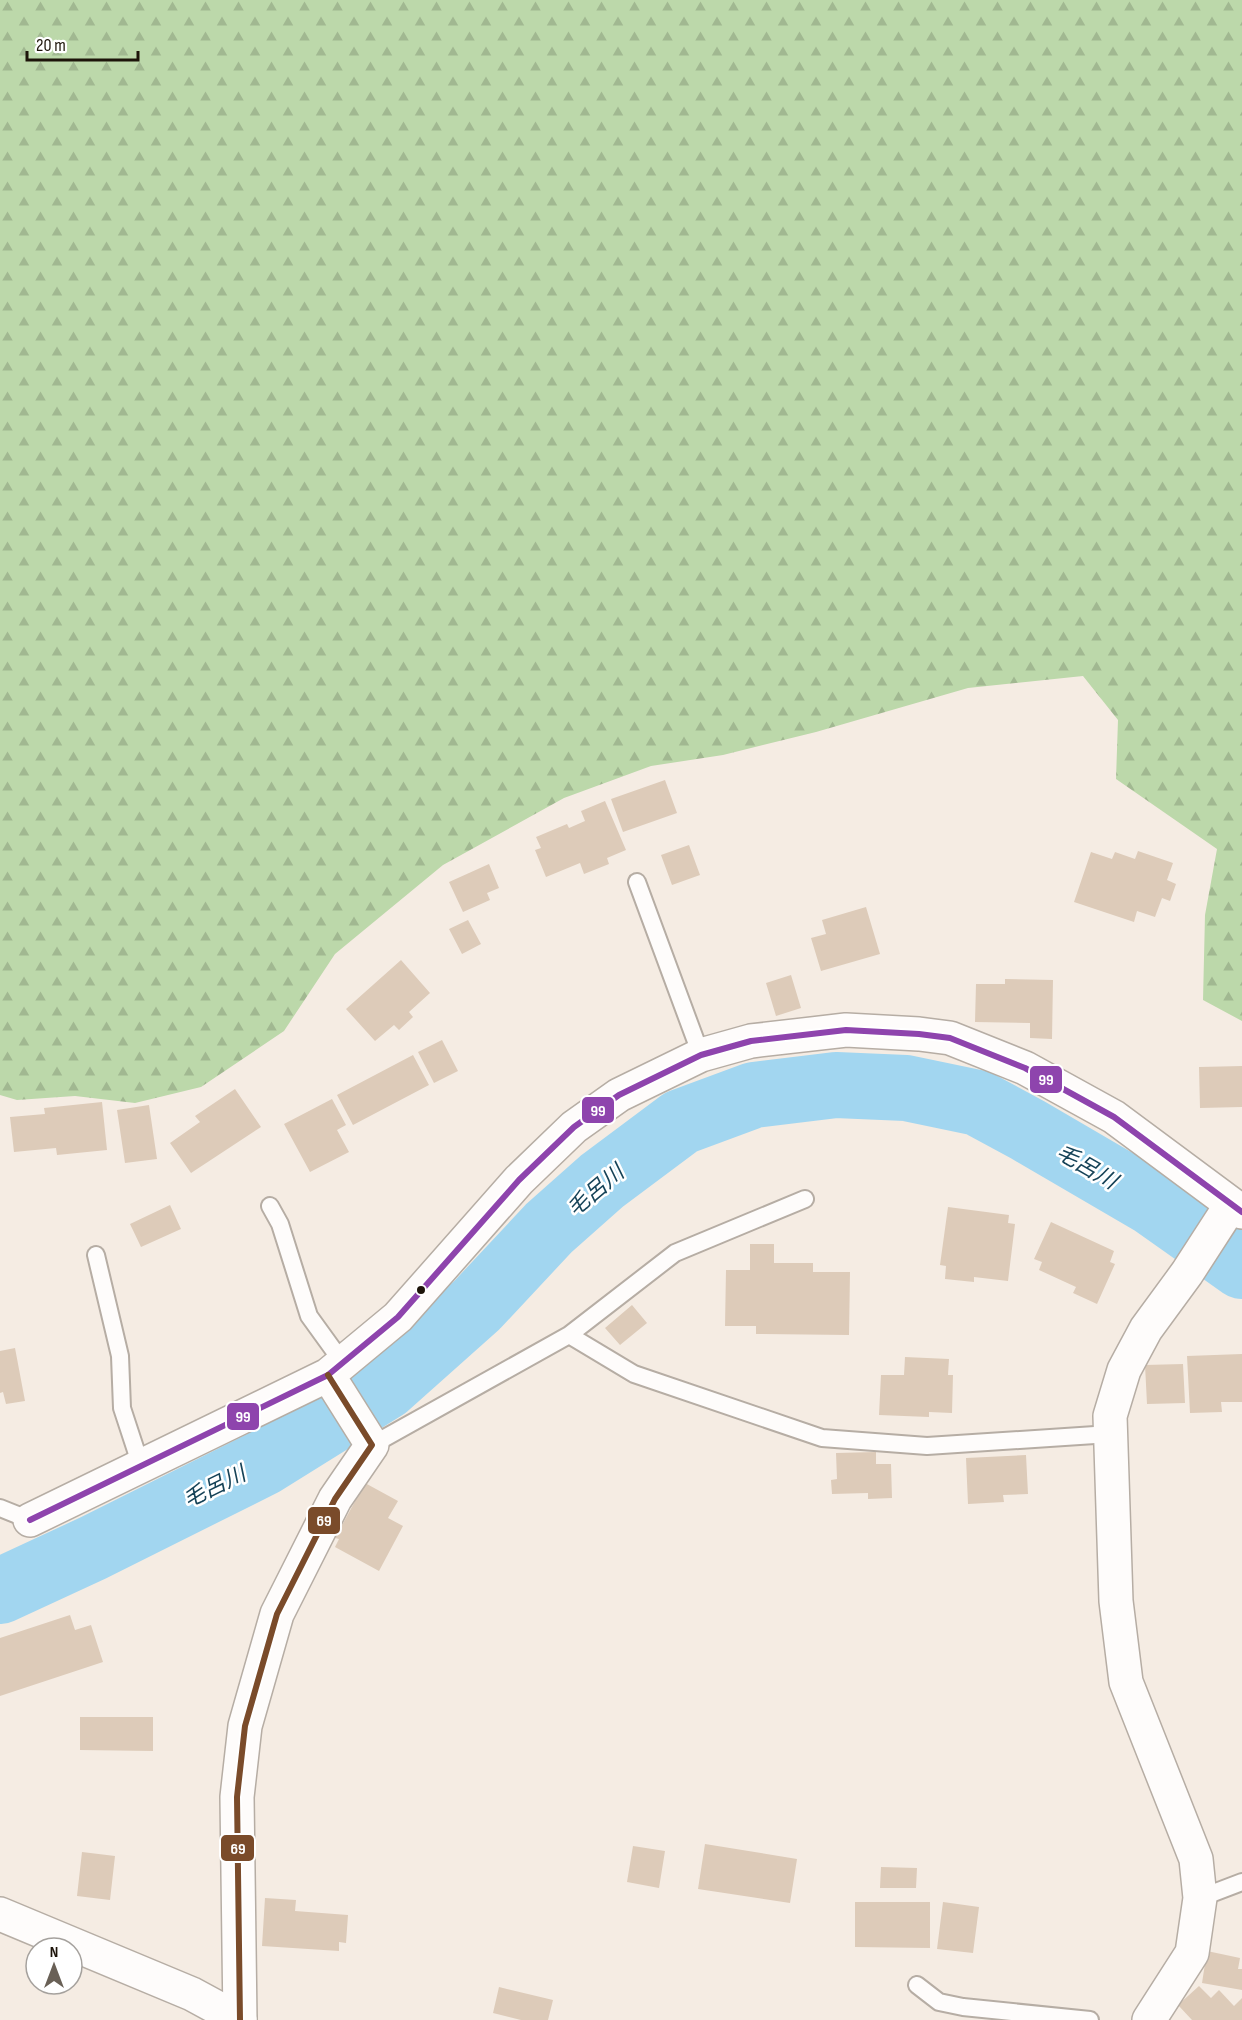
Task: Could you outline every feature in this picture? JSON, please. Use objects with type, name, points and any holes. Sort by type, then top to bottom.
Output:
[{"type":"street","points":[[30,1520],[335,1374],[398,1317],[519,1179],[573,1127],[620,1095],[701,1055],[751,1041],[846,1030],[950,1038],[1025,1068],[1114,1118],[1231,1213],[1146,1329],[1124,1370],[1110,1416],[1116,1601],[1126,1682],[1196,1859],[1200,1898],[1192,1953],[1151,2019]]},
{"type":"street","points":[[0,1914],[192,1994],[240,2020],[237,1797],[245,1726],[277,1614],[335,1499],[370,1441],[335,1374]]},
{"type":"lane","points":[[637,882],[701,1055]]},
{"type":"lane","points":[[370,1441],[569,1335],[675,1253],[805,1199]]},
{"type":"lane","points":[[270,1206],[280,1224],[309,1316],[335,1374]]},
{"type":"lane","points":[[96,1255],[120,1356],[122,1408],[141,1466]]},
{"type":"lane","points":[[569,1335],[634,1374],[822,1438],[927,1446],[1110,1434]]},
{"type":"lane","points":[[0,1508],[30,1520]]},
{"type":"lane","points":[[1200,1898],[1242,1882]]},
{"type":"lane","points":[[917,1985],[939,2002],[963,2007],[1090,2020]]},
{"type":"green space","points":[[0,0],[1242,0],[1242,1021],[1203,1000],[1205,915],[1217,849],[1116,779],[1118,720],[1083,676],[968,688],[816,732],[723,755],[651,766],[564,798],[443,865],[335,954],[284,1031],[201,1087],[135,1103],[75,1096],[17,1100],[0,1095]]},
{"type":"building","points":[[665,780],[677,813],[623,832],[611,799]]},
{"type":"building","points":[[605,801],[626,850],[607,858],[609,864],[584,874],[580,863],[546,877],[535,850],[541,848],[536,837],[567,824],[569,828],[585,821],[581,811]]},
{"type":"building","points":[[689,845],[700,875],[672,885],[661,855]]},
{"type":"building","points":[[1138,851],[1173,863],[1167,880],[1176,884],[1170,901],[1162,898],[1155,917],[1137,911],[1134,922],[1074,902],[1091,852],[1112,859],[1115,852],[1135,859]]},
{"type":"building","points":[[489,864],[499,888],[487,893],[490,900],[463,912],[449,882]]},
{"type":"building","points":[[866,907],[880,954],[821,971],[811,938],[826,934],[822,920]]},
{"type":"building","points":[[468,920],[481,944],[462,954],[449,929]]},
{"type":"building","points":[[401,960],[430,993],[409,1012],[413,1017],[399,1030],[394,1025],[375,1041],[346,1009]]},
{"type":"building","points":[[791,975],[801,1008],[776,1016],[766,983]]},
{"type":"building","points":[[1005,979],[1053,980],[1052,1039],[1030,1038],[1030,1023],[975,1022],[976,984],[1005,984]]},
{"type":"building","points":[[442,1040],[458,1071],[434,1083],[418,1052]]},
{"type":"building","points":[[413,1055],[429,1085],[353,1125],[337,1095]]},
{"type":"building","points":[[1242,1066],[1242,1107],[1200,1108],[1199,1067]]},
{"type":"building","points":[[235,1089],[261,1127],[191,1173],[170,1143],[200,1122],[195,1116]]},
{"type":"building","points":[[332,1099],[346,1125],[337,1130],[349,1152],[310,1172],[284,1124]]},
{"type":"building","points":[[102,1102],[107,1150],[57,1155],[56,1148],[14,1152],[10,1117],[45,1114],[44,1108]]},
{"type":"building","points":[[149,1105],[157,1159],[125,1163],[117,1110]]},
{"type":"building","points":[[170,1205],[181,1229],[141,1247],[130,1224]]},
{"type":"building","points":[[948,1207],[1009,1215],[1008,1223],[1015,1224],[1008,1281],[974,1277],[974,1282],[945,1279],[946,1266],[940,1265]]},
{"type":"building","points":[[1051,1222],[1114,1251],[1110,1262],[1115,1264],[1097,1304],[1073,1293],[1076,1287],[1039,1270],[1042,1262],[1034,1259]]},
{"type":"building","points":[[750,1244],[774,1244],[774,1263],[813,1263],[813,1272],[850,1272],[849,1335],[756,1334],[756,1326],[725,1326],[726,1270],[750,1270]]},
{"type":"building","points":[[632,1305],[647,1323],[620,1345],[605,1328]]},
{"type":"building","points":[[15,1348],[25,1401],[6,1404],[3,1392],[0,1393],[0,1351]]},
{"type":"building","points":[[1242,1354],[1242,1402],[1221,1402],[1222,1412],[1190,1413],[1187,1356]]},
{"type":"building","points":[[905,1357],[949,1359],[948,1375],[953,1375],[952,1413],[929,1412],[929,1417],[879,1415],[881,1375],[904,1375]]},
{"type":"building","points":[[1183,1364],[1185,1403],[1147,1404],[1145,1365]]},
{"type":"building","points":[[876,1452],[876,1464],[891,1464],[892,1498],[868,1499],[868,1493],[832,1494],[831,1480],[837,1479],[836,1453]]},
{"type":"building","points":[[1026,1455],[1028,1494],[1003,1495],[1004,1502],[968,1504],[966,1458]]},
{"type":"building","points":[[365,1483],[398,1501],[388,1518],[403,1526],[379,1571],[335,1547],[339,1539],[335,1538]]},
{"type":"building","points":[[70,1615],[75,1630],[91,1625],[103,1662],[0,1696],[0,1638]]},
{"type":"building","points":[[80,1717],[153,1717],[153,1751],[80,1750]]},
{"type":"building","points":[[705,1844],[797,1859],[790,1903],[698,1889]]},
{"type":"building","points":[[633,1846],[665,1851],[659,1888],[627,1882]]},
{"type":"building","points":[[82,1852],[115,1856],[110,1900],[77,1896]]},
{"type":"building","points":[[881,1867],[917,1868],[916,1888],[880,1888]]},
{"type":"building","points":[[265,1898],[296,1900],[295,1911],[348,1915],[346,1943],[339,1942],[339,1951],[262,1946]]},
{"type":"building","points":[[855,1902],[930,1902],[930,1948],[855,1947]]},
{"type":"building","points":[[943,1902],[979,1907],[973,1953],[937,1949]]},
{"type":"building","points":[[1207,1951],[1240,1958],[1238,1969],[1242,1969],[1242,1990],[1202,1983]]},
{"type":"building","points":[[1199,1986],[1211,1998],[1219,1990],[1234,2006],[1242,1998],[1242,2020],[1192,2020],[1178,2005]]},
{"type":"building","points":[[499,1987],[553,2000],[548,2020],[521,2020],[493,2013]]},
{"type":"waterway","name":"毛呂川","points":[[0,1591],[93,1548],[263,1463],[385,1387],[477,1305],[549,1228],[602,1181],[681,1122],[754,1095],[836,1085],[906,1088],[978,1103],[1153,1203],[1242,1266]]},
{"type":"transit line","name":"99","points":[[30,1520],[328,1375],[398,1317],[519,1180],[574,1127],[619,1095],[701,1055],[751,1041],[846,1030],[950,1038],[1025,1068],[1114,1117],[1242,1212]]},
{"type":"transit line","name":"69","points":[[240,2020],[237,1797],[245,1726],[277,1614],[335,1499],[372,1445],[328,1375]]}]
